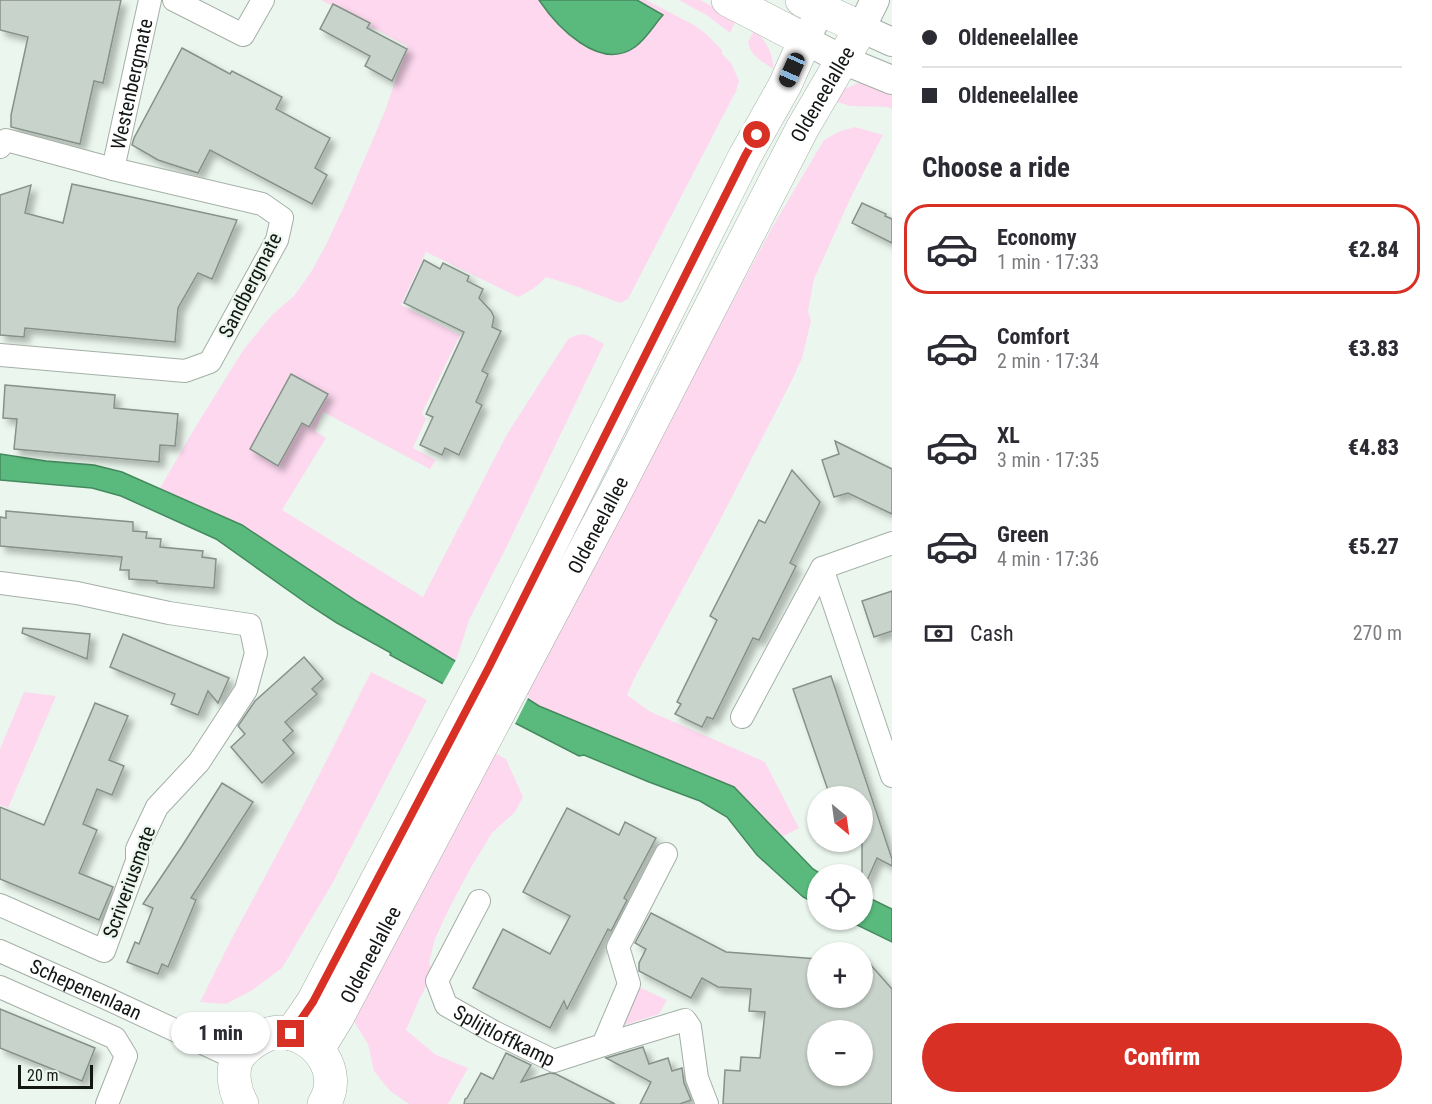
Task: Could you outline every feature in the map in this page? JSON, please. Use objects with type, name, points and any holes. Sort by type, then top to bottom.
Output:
[{"type":"main road","points":[[728,0],[805,40]]},
{"type":"main road","points":[[816,3],[868,14]]},
{"type":"main road","name":"Oldeneelallee","points":[[502,674],[620,483],[802,129],[868,14]]},
{"type":"main road","name":"Oldeneelallee","points":[[304,1042],[337,1018],[502,674],[745,156],[785,85],[805,40]]},
{"type":"main road","points":[[242,1104],[235,1086],[234,1074],[237,1059],[251,1044],[265,1035],[277,1032],[304,1042],[327,1063],[331,1080],[328,1103]]},
{"type":"street","name":"Westenbergmate","points":[[113,170],[150,0]]},
{"type":"street","name":"Westenbergmate","points":[[174,0],[243,35],[263,0]]},
{"type":"street","name":"Oldeneelallee","points":[[805,40],[816,3]]},
{"type":"street","points":[[868,14],[892,42]]},
{"type":"street","points":[[805,40],[843,60],[892,80]]},
{"type":"street","name":"Sandbergmate","points":[[0,147],[6,140],[113,170],[262,204],[282,218],[277,240],[210,362],[185,371],[0,355]]},
{"type":"street","points":[[742,717],[822,568],[892,543]]},
{"type":"street","points":[[822,568],[892,776]]},
{"type":"street","name":"Scriveriusmate","points":[[0,583],[77,593],[169,613],[250,625],[256,653],[246,690],[200,762],[157,807],[137,849],[137,861],[104,951],[0,905]]},
{"type":"street","points":[[603,1045],[629,984],[618,947],[666,854]]},
{"type":"street","name":"Splijtloffkamp","points":[[479,901],[437,981],[446,1005],[494,1032],[554,1061],[685,1020],[690,1027],[698,1078],[706,1104]]},
{"type":"street","name":"Schepenenlaan","points":[[0,951],[237,1059]]},
{"type":"street","name":"Schepenenlaan","points":[[0,987],[115,1038],[126,1056],[107,1104]]},
{"type":"shaded area","points":[[321,0],[539,0],[550,16],[585,47],[663,15],[637,0],[646,0],[705,33],[722,50],[722,54],[731,63],[739,81],[736,91],[628,299],[620,303],[546,277],[518,297],[426,252],[401,305],[460,335],[422,413],[426,419],[413,448],[436,460],[430,469],[323,412],[315,431],[326,438],[282,510],[423,597],[506,436],[568,339],[583,335],[604,344],[469,620],[456,661],[358,602],[242,525],[160,488],[244,349],[272,315],[294,296],[311,272],[350,193],[385,111],[407,46]]},
{"type":"shaded area","points":[[539,0],[637,0],[663,15],[635,47],[622,53],[608,54],[594,50],[568,33]]},
{"type":"shaded area","points":[[679,0],[700,0],[737,19],[730,33],[708,16]]},
{"type":"shaded area","points":[[754,30],[768,47],[773,69],[758,58],[749,47],[748,42]]},
{"type":"shaded area","points":[[858,83],[892,89],[892,109],[850,106],[831,100],[838,92]]},
{"type":"shaded area","points":[[855,127],[883,135],[852,195],[814,279],[808,311],[811,321],[802,358],[718,524],[627,695],[649,711],[765,762],[799,828],[782,837],[734,787],[539,706],[528,699],[527,686],[773,226],[824,140],[838,132]]},
{"type":"shaded area","points":[[0,454],[94,465],[122,472],[242,525],[358,602],[455,661],[539,706],[734,787],[808,864],[807,899],[757,855],[727,817],[700,801],[584,755],[579,756],[390,655],[391,653],[309,605],[216,539],[121,496],[92,488],[0,480]]},
{"type":"shaded area","points":[[371,672],[427,700],[332,884],[282,968],[251,991],[226,1004],[200,1002],[312,789]]},
{"type":"shaded area","points":[[24,692],[56,696],[8,808],[0,805],[0,749]]},
{"type":"shaded area","points":[[489,750],[506,759],[523,797],[515,812],[492,833],[448,911],[435,939],[429,962],[433,973],[406,1030],[436,1055],[468,1068],[448,1104],[409,1104],[390,1091],[374,1071],[368,1044],[353,1020]]},
{"type":"shaded area","points":[[873,900],[892,909],[892,942],[867,930],[873,930]]},
{"type":"shaded area","points":[[637,986],[667,1000],[659,1014],[621,1026]]},
{"type":"pier","points":[[457,658],[529,696],[514,726],[441,687]]},
{"type":"building","points":[[0,0],[121,0],[103,83],[94,81],[80,144],[11,127],[11,115],[28,37],[0,30]]},
{"type":"building","points":[[333,4],[370,23],[367,28],[407,49],[392,81],[365,66],[370,56],[320,29]]},
{"type":"building","points":[[182,48],[230,74],[232,71],[282,97],[276,109],[330,138],[315,168],[327,175],[312,204],[210,150],[198,173],[158,160],[132,145]]},
{"type":"building","points":[[72,184],[237,220],[212,279],[198,273],[178,308],[175,342],[25,328],[24,337],[0,335],[0,195],[31,185],[25,213],[63,223]]},
{"type":"building","points":[[862,203],[892,219],[892,243],[852,223]]},
{"type":"building","points":[[424,260],[440,269],[443,263],[469,276],[467,281],[483,289],[479,298],[494,317],[492,327],[501,331],[482,371],[488,374],[476,402],[482,405],[459,455],[445,448],[442,455],[420,445],[433,417],[426,414],[464,332],[404,303]]},
{"type":"building","points":[[291,374],[328,394],[309,427],[302,423],[278,466],[250,449]]},
{"type":"building","points":[[5,385],[115,395],[114,408],[178,414],[175,446],[160,445],[159,462],[14,449],[17,419],[3,418]]},
{"type":"building","points":[[835,441],[892,469],[892,514],[848,493],[834,497],[822,460],[839,454]]},
{"type":"building","points":[[792,470],[820,502],[790,563],[796,566],[759,640],[753,638],[713,719],[707,717],[702,727],[675,714],[681,704],[677,702],[717,620],[710,616],[759,520],[765,523]]},
{"type":"building","points":[[6,511],[133,522],[133,531],[147,532],[146,538],[161,539],[160,547],[203,551],[202,557],[216,559],[214,588],[129,579],[129,570],[120,570],[122,557],[0,546],[0,517],[6,518]]},
{"type":"building","points":[[892,591],[892,631],[874,637],[862,601]]},
{"type":"building","points":[[23,628],[90,634],[87,659],[22,633]]},
{"type":"building","points":[[123,634],[229,678],[218,703],[208,691],[198,715],[171,704],[175,694],[110,667]]},
{"type":"building","points":[[304,657],[323,679],[312,689],[317,694],[285,722],[293,731],[283,740],[294,753],[262,783],[231,747],[245,734],[238,726],[255,701]]},
{"type":"building","points":[[831,676],[868,786],[827,786],[793,689]]},
{"type":"building","points":[[95,703],[128,716],[109,760],[124,766],[112,795],[97,789],[83,824],[97,830],[79,873],[113,887],[99,920],[0,879],[0,807],[44,825]]},
{"type":"building","points":[[222,783],[253,802],[191,898],[196,900],[168,967],[162,964],[158,974],[127,962],[135,942],[139,944],[153,908],[143,904]]},
{"type":"building","points":[[873,802],[892,859],[892,866],[877,858],[873,867],[873,864],[862,864],[862,852],[873,852]]},
{"type":"building","points":[[567,808],[619,835],[625,822],[656,838],[624,898],[627,900],[611,931],[608,929],[567,1009],[564,1001],[550,1028],[473,988],[503,929],[550,954],[570,916],[523,892]]},
{"type":"building","points":[[651,913],[726,952],[807,958],[807,1008],[873,1008],[873,967],[892,989],[892,1104],[723,1104],[725,1070],[740,1071],[741,1057],[760,1058],[765,1012],[749,1011],[751,989],[718,987],[702,978],[691,998],[639,971],[639,963],[646,949],[635,943]]},
{"type":"building","points":[[0,1009],[95,1048],[82,1081],[0,1048]]},
{"type":"building","points":[[643,1047],[649,1064],[668,1058],[672,1071],[682,1068],[684,1083],[691,1100],[680,1104],[640,1104],[651,1082],[606,1058]]},
{"type":"building","points":[[506,1053],[531,1065],[521,1082],[550,1073],[556,1074],[615,1104],[464,1104],[481,1073],[493,1079]]},
{"type":"route","points":[[291,1034],[313,1002],[489,667],[757,135]]}]
